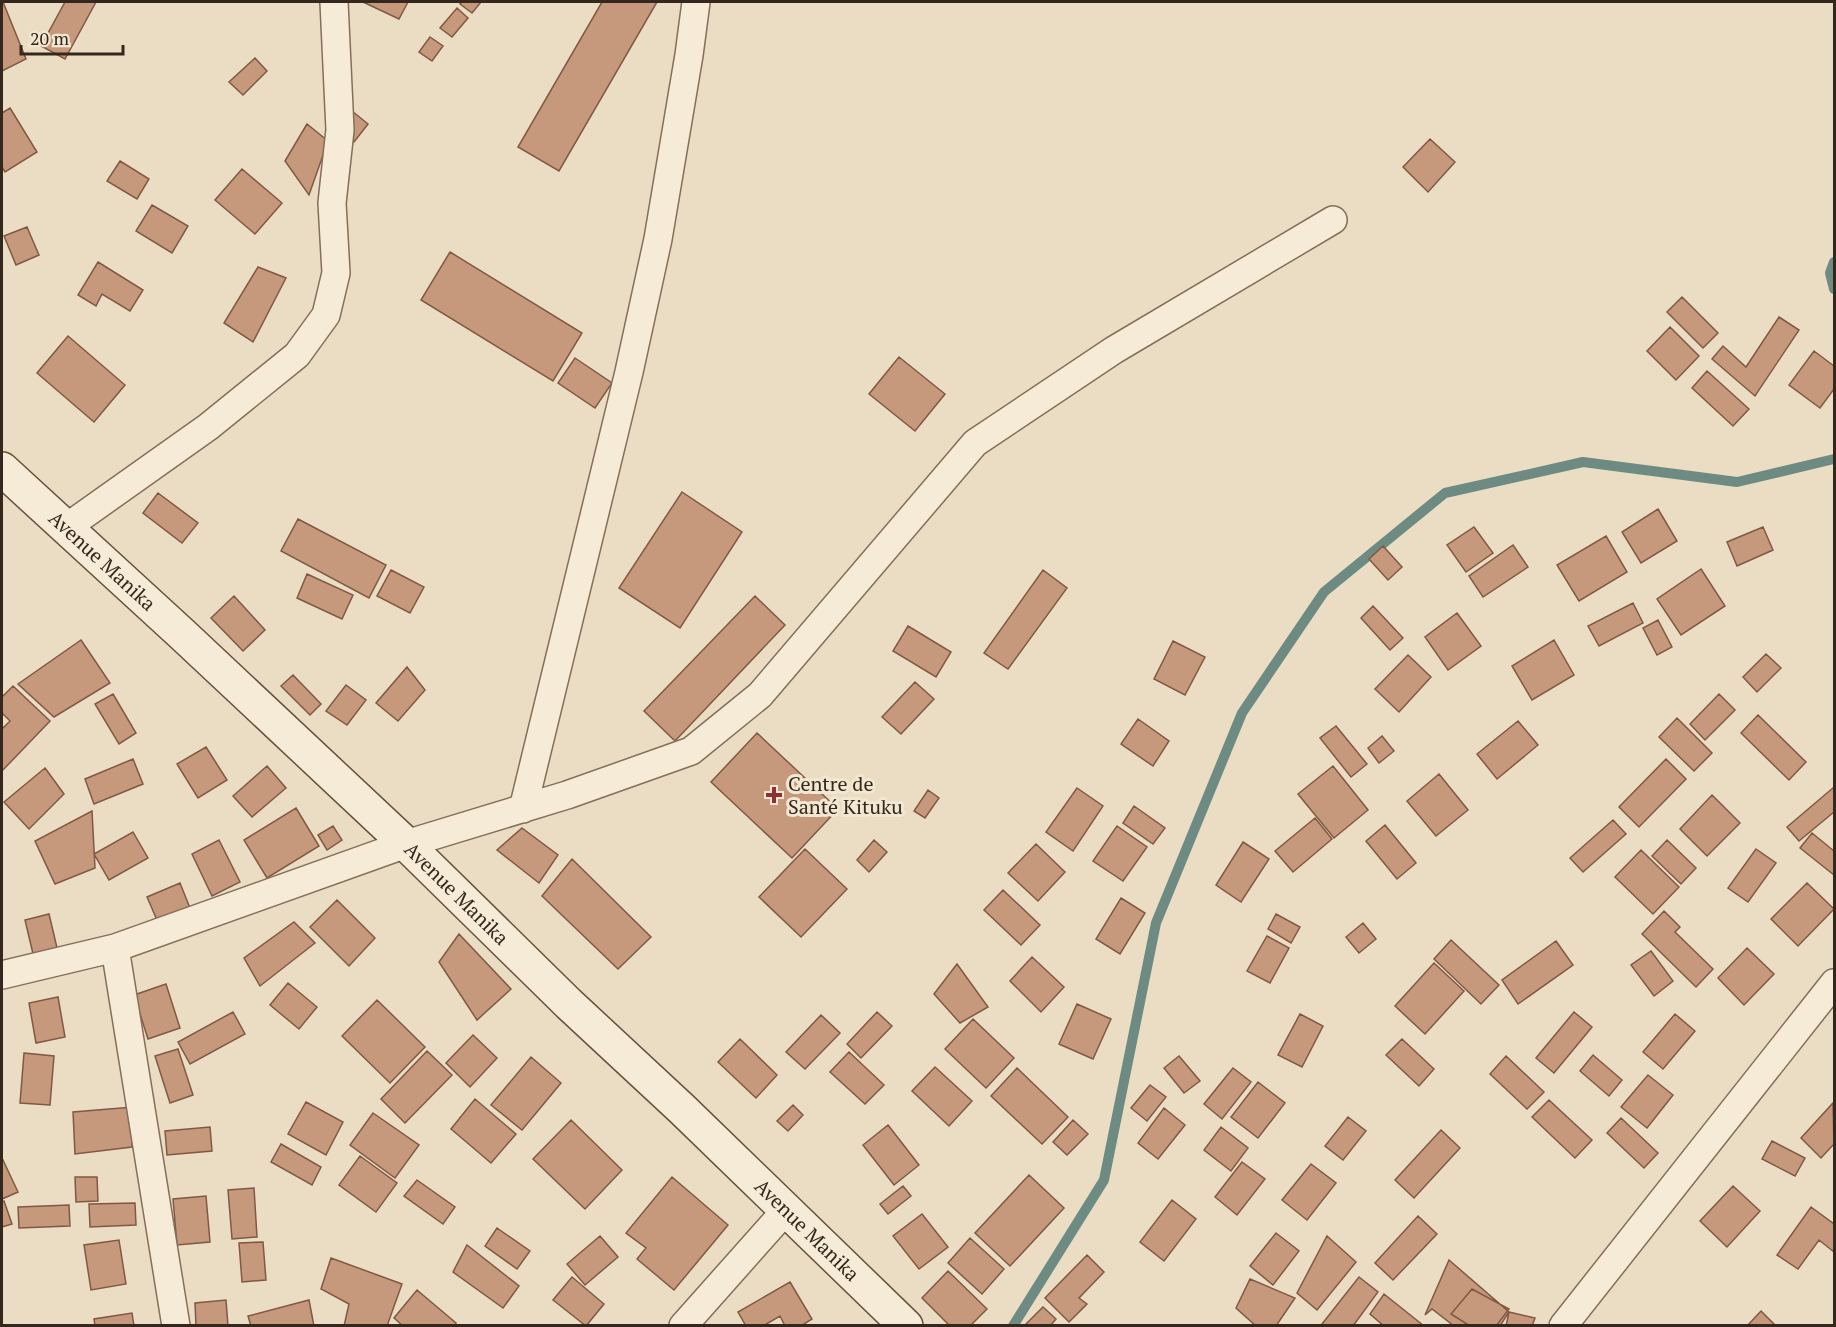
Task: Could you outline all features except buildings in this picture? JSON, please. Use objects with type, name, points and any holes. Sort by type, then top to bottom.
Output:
[{"type":"street","points":[[67,527],[208,427],[297,355],[326,315],[336,273],[332,202],[340,130],[334,2]]},
{"type":"street","points":[[524,809],[629,372],[658,239],[696,2]]},
{"type":"street","points":[[2,975],[115,948],[406,844],[524,809],[691,751],[760,695],[975,443],[1114,350],[1333,220]]},
{"type":"street","name":"Avenue Manika","points":[[2,469],[406,844],[569,1004],[682,1109],[906,1326]]},
{"type":"street","points":[[115,948],[176,1326]]},
{"type":"street","points":[[1563,1326],[1834,983]]},
{"type":"street","points":[[683,1326],[786,1210]]},
{"type":"waterway","points":[[1834,262],[1830,273],[1834,289]]},
{"type":"waterway","points":[[1013,1326],[1104,1180],[1156,923],[1242,713],[1324,592],[1445,493],[1583,462],[1737,482],[1834,459]]},
{"type":"place","name":"Centre de Santé Kituku","points":[[774,795]]}]
